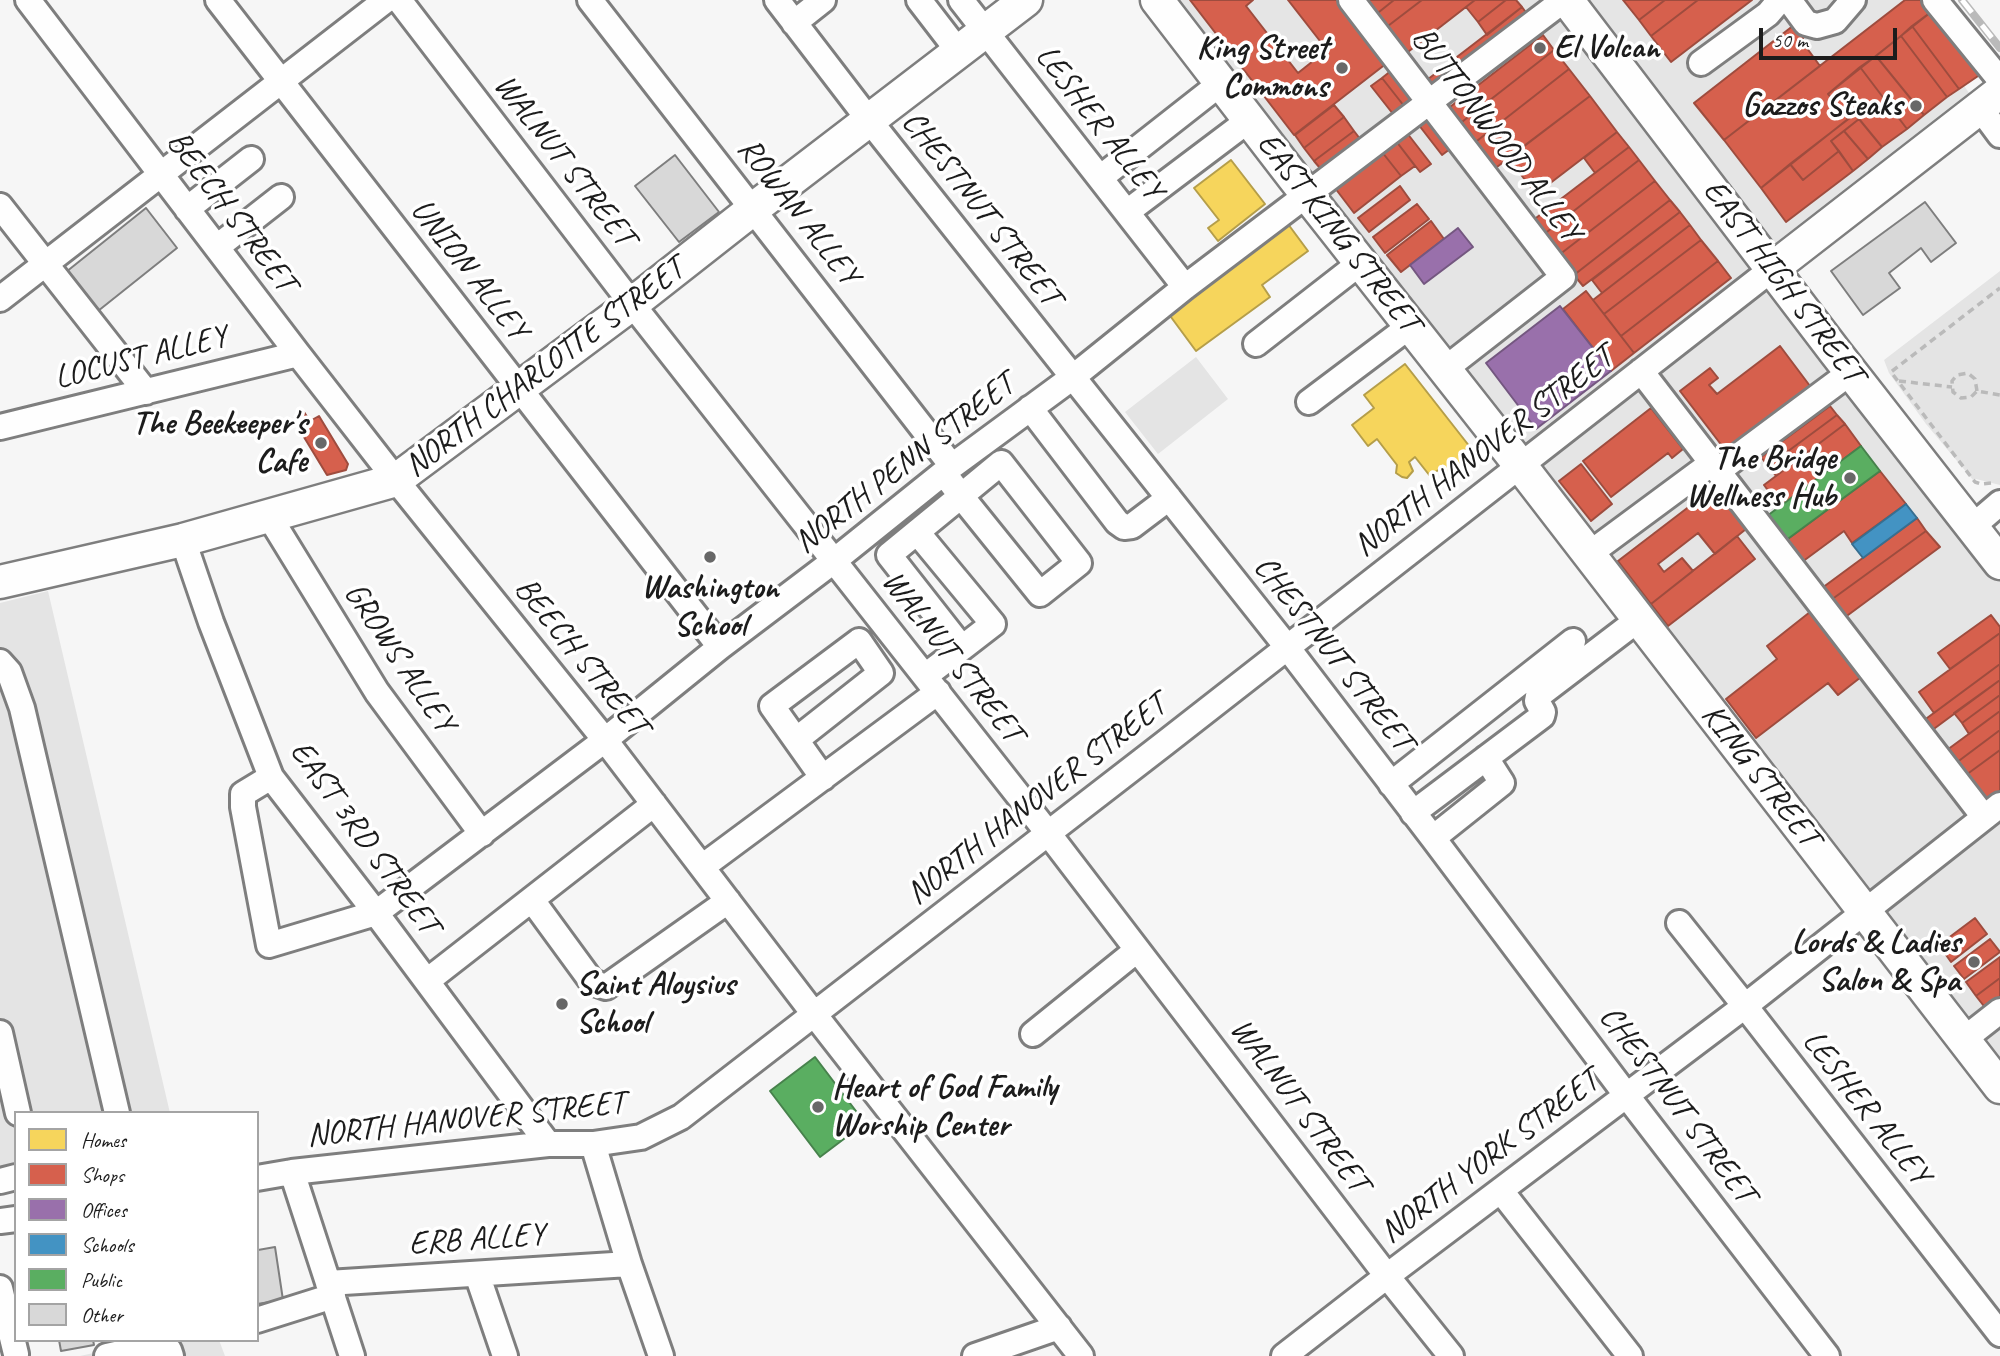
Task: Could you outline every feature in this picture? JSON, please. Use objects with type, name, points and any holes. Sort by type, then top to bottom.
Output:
[{"type":"main road","name":"NORTH CHARLOTTE STREET","points":[[0,582],[183,540],[396,480],[632,304],[1026,0]]},
{"type":"main road","name":"EAST KING STREET","points":[[1157,0],[1520,465]]},
{"type":"main road","name":"EAST HIGH STREET","points":[[1566,0],[2000,563]]},
{"type":"main road","points":[[1772,269],[1990,100]]},
{"type":"main road","name":"KING STREET","points":[[1520,465],[2000,1087]]},
{"type":"street","name":"BEECH STREET","points":[[28,0],[298,354],[605,740],[814,1014],[1081,1356]]},
{"type":"street","name":"UNION ALLEY","points":[[218,0],[720,647]]},
{"type":"street","points":[[0,299],[386,0]]},
{"type":"street","name":"WALNUT STREET","points":[[399,0],[632,304],[1048,833],[1451,1356]]},
{"type":"street","name":"ROWAN ALLEY","points":[[590,0],[753,209],[948,469],[961,496],[1040,594],[1079,563],[1001,463],[961,496]]},
{"type":"street","name":"CHESTNUT STREET","points":[[777,0],[1287,648],[1827,1356]]},
{"type":"street","points":[[794,23],[823,0]]},
{"type":"street","points":[[919,0],[959,52]]},
{"type":"street","name":"LESHER ALLEY","points":[[961,0],[1185,287]]},
{"type":"street","name":"BUTTONWOOD ALLEY","points":[[1352,0],[1563,277],[1444,369]]},
{"type":"street","name":"NORTH PENN STREET","points":[[271,777],[243,794],[243,807],[269,945],[376,913],[605,740],[720,647],[835,560],[948,469],[1073,377],[1185,287],[1566,0]]},
{"type":"street","points":[[1701,63],[1768,14],[1780,0]]},
{"type":"street","points":[[1789,0],[1806,23],[1817,26],[1835,21],[1853,0]]},
{"type":"street","points":[[1935,0],[2000,80]]},
{"type":"street","points":[[1100,178],[1221,83]]},
{"type":"street","points":[[1990,100],[2000,135]]},
{"type":"street","points":[[1127,212],[1249,120]]},
{"type":"street","points":[[187,209],[251,159]]},
{"type":"street","points":[[217,247],[281,197]]},
{"type":"street","points":[[0,206],[146,392]]},
{"type":"street","points":[[1256,344],[1360,263]]},
{"type":"street","name":"NORTH HANOVER STREET","points":[[259,1178],[548,1144],[593,1144],[641,1137],[681,1117],[1772,269]]},
{"type":"street","points":[[1309,402],[1410,326]]},
{"type":"street","name":"LOCUST ALLEY","points":[[0,427],[298,354]]},
{"type":"street","points":[[1641,371],[1992,811]]},
{"type":"street","points":[[1589,554],[1851,372]]},
{"type":"street","points":[[1030,408],[1117,523],[1124,527],[1132,526],[1169,498]]},
{"type":"street","points":[[1972,527],[1999,492]]},
{"type":"street","points":[[961,496],[889,555],[962,648]]},
{"type":"street","name":"GROWS ALLEY","points":[[269,516],[377,692],[482,834]]},
{"type":"street","points":[[702,867],[823,778],[932,684],[962,648],[993,624],[917,532]]},
{"type":"street","name":"EAST 3RD STREET","points":[[183,540],[211,622],[271,777],[548,1144]]},
{"type":"street","points":[[1413,813],[1542,716],[1538,696],[1639,619]]},
{"type":"street","points":[[1391,784],[1573,641]]},
{"type":"street","points":[[0,662],[9,672],[22,708],[117,1111]]},
{"type":"street","points":[[796,740],[823,778]]},
{"type":"street","points":[[1433,838],[1503,783],[1486,758]]},
{"type":"street","points":[[427,981],[654,804]]},
{"type":"street","name":"NORTH YORK STREET","points":[[1284,1356],[1745,1006],[1992,811]]},
{"type":"street","points":[[531,900],[592,982],[606,987],[728,901]]},
{"type":"street","name":"LESHER ALLEY","points":[[1679,923],[2000,1334]]},
{"type":"street","points":[[1033,1034],[1138,950]]},
{"type":"street","points":[[1963,1040],[2000,1011]]},
{"type":"street","points":[[0,1034],[18,1111]]},
{"type":"street","points":[[593,1144],[629,1264],[661,1356]]},
{"type":"street","points":[[292,1172],[352,1356]]},
{"type":"street","points":[[1501,1191],[1630,1356]]},
{"type":"street","name":"ERB ALLEY","points":[[259,1319],[330,1290],[477,1274],[629,1264]]},
{"type":"street","points":[[477,1274],[505,1356]]},
{"type":"street","points":[[0,1288],[16,1354]]},
{"type":"street","points":[[975,1356],[1059,1327]]},
{"type":"street","points":[[107,1356],[161,1344],[169,1350],[171,1356]]},
{"type":"path","points":[[1999,492],[1975,482],[1891,372],[2000,288]]},
{"type":"path","points":[[1969,373],[1975,379],[1977,391],[1971,397],[1961,398],[1955,394],[1952,381],[1957,374],[1969,373]]},
{"type":"path","points":[[1898,380],[1952,387]]},
{"type":"path","points":[[1977,391],[2000,395]]},
{"type":"shaded area","points":[[1160,0],[1902,0],[1980,108],[1773,269],[2000,563],[2000,1085]]},
{"type":"shaded area","points":[[2000,271],[2000,485],[1973,480],[1926,424],[1889,373],[1884,360]]},
{"type":"shaded area","points":[[1196,357],[1228,399],[1158,454],[1125,412]]},
{"type":"shaded area","points":[[48,591],[170,1111],[14,1111],[14,1192],[0,1195],[0,603]]},
{"type":"shaded area","points":[[143,1342],[220,1342],[225,1356],[80,1356]]},
{"type":"building: Homes","points":[[1231,160],[1265,204],[1218,241],[1208,228],[1219,220],[1194,188]]},
{"type":"building: Homes","points":[[1288,224],[1308,251],[1262,285],[1270,297],[1196,351],[1168,313]]},
{"type":"building: Homes","points":[[1405,364],[1470,447],[1459,455],[1464,461],[1447,475],[1441,468],[1430,476],[1415,457],[1409,462],[1413,471],[1407,478],[1402,477],[1396,473],[1397,465],[1377,439],[1368,446],[1352,425],[1374,408],[1364,395]]},
{"type":"building: Shops","name":"King Street Commons","points":[[1190,0],[1253,0],[1246,6],[1298,73],[1327,50],[1288,0],[1339,0],[1387,63],[1294,135]]},
{"type":"building: Shops","points":[[1362,0],[1394,0],[1374,16]]},
{"type":"building: Shops","points":[[1394,0],[1422,0],[1384,29],[1374,16]]},
{"type":"building: Shops","points":[[1422,0],[1475,0],[1404,55],[1384,29]]},
{"type":"building: Shops","points":[[1475,0],[1506,0],[1478,22],[1466,7]]},
{"type":"building: Shops","points":[[1506,0],[1516,0],[1522,7],[1487,35],[1478,22]]},
{"type":"building: Shops","points":[[1623,0],[1665,0],[1639,20]]},
{"type":"building: Shops","points":[[1665,0],[1698,0],[1651,36],[1639,20]]},
{"type":"building: Shops","points":[[1698,0],[1752,0],[1671,62],[1651,36]]},
{"type":"building: Shops","points":[[1905,0],[1922,0],[1931,12],[1828,94],[1848,119],[1761,188],[1724,140]]},
{"type":"building: Shops","points":[[1522,7],[1530,18],[1432,94],[1423,83]]},
{"type":"building: Shops","points":[[1931,12],[1981,74],[1959,89],[1912,26]]},
{"type":"building: Shops","points":[[1794,25],[1804,37],[1801,40],[1820,66],[1724,140],[1694,103]]},
{"type":"building: Shops","points":[[1912,26],[1959,89],[1947,97],[1901,36]]},
{"type":"building: Shops","points":[[1543,35],[1554,50],[1458,125],[1446,110]]},
{"type":"building: Shops","points":[[1901,36],[1947,97],[1924,115],[1876,56]]},
{"type":"building: Shops","points":[[1554,50],[1569,69],[1473,144],[1458,125]]},
{"type":"building: Shops","points":[[1876,56],[1924,115],[1907,129],[1860,67]]},
{"type":"building: Shops","points":[[1860,67],[1907,129],[1882,147],[1855,114],[1848,119],[1828,94]]},
{"type":"building: Shops","points":[[1569,69],[1590,96],[1493,170],[1473,144]]},
{"type":"building: Shops","points":[[1392,70],[1418,103],[1408,111],[1382,78]]},
{"type":"building: Shops","points":[[1382,78],[1408,111],[1397,119],[1371,86]]},
{"type":"building: Shops","points":[[1590,96],[1617,132],[1536,194],[1508,158]]},
{"type":"building: Shops","points":[[1334,105],[1344,117],[1304,148],[1295,135]]},
{"type":"building: Shops","points":[[1855,114],[1859,119],[1831,141],[1839,151],[1803,180],[1790,164]]},
{"type":"building: Shops","points":[[1430,115],[1454,146],[1442,155],[1418,124]]},
{"type":"building: Shops","points":[[1344,117],[1354,131],[1314,161],[1304,148]]},
{"type":"building: Shops","points":[[1859,119],[1882,147],[1868,159],[1844,131]]},
{"type":"building: Shops","points":[[1354,131],[1364,144],[1325,174],[1314,161]]},
{"type":"building: Shops","points":[[1844,131],[1868,159],[1853,171],[1831,141]]},
{"type":"building: Shops","points":[[1617,132],[1629,147],[1595,173],[1584,158]]},
{"type":"building: Shops","points":[[1407,133],[1431,164],[1420,172],[1396,141]]},
{"type":"building: Shops","points":[[1396,141],[1415,166],[1401,176],[1382,152]]},
{"type":"building: Shops","points":[[1629,147],[1639,160],[1543,235],[1532,221]]},
{"type":"building: Shops","points":[[1839,151],[1853,171],[1786,222],[1761,188],[1790,164],[1803,180]]},
{"type":"building: Shops","points":[[1382,152],[1401,176],[1354,213],[1335,188]]},
{"type":"building: Shops","points":[[1639,160],[1655,181],[1559,255],[1543,235]]},
{"type":"building: Shops","points":[[1655,181],[1670,200],[1574,275],[1559,255]]},
{"type":"building: Shops","points":[[1400,186],[1410,200],[1369,232],[1358,218]]},
{"type":"building: Shops","points":[[1670,200],[1680,212],[1583,286],[1574,275]]},
{"type":"building: Shops","points":[[1417,204],[1429,219],[1385,253],[1373,237]]},
{"type":"building: Shops","points":[[1680,212],[1690,225],[1602,293],[1592,280]]},
{"type":"building: Shops","points":[[1431,221],[1444,239],[1401,272],[1387,255]]},
{"type":"building: Shops","points":[[1690,225],[1701,240],[1604,314],[1593,300]]},
{"type":"building: Shops","points":[[1701,240],[1718,261],[1621,336],[1604,314]]},
{"type":"building: Shops","points":[[1718,261],[1731,278],[1634,353],[1621,336]]},
{"type":"building: Shops","points":[[1586,291],[1634,353],[1611,371],[1563,309]]},
{"type":"building: Shops","points":[[1780,346],[1810,386],[1726,451],[1680,391],[1710,368],[1718,378],[1709,385],[1717,394]]},
{"type":"building: Shops","points":[[1830,406],[1837,415],[1768,466],[1761,457]]},
{"type":"building: Shops","points":[[1651,408],[1683,449],[1672,458],[1668,453],[1611,497],[1583,461]]},
{"type":"building: Shops","name":"The Beekeeper's Cafe","points":[[304,412],[310,421],[319,416],[348,464],[346,470],[327,475],[293,419]]},
{"type":"building: Shops","points":[[1837,415],[1845,424],[1776,476],[1768,466]]},
{"type":"building: Shops","points":[[1845,424],[1861,446],[1780,507],[1764,485]]},
{"type":"building: Shops","points":[[1581,464],[1612,504],[1591,521],[1559,481]]},
{"type":"building: Shops","points":[[1880,471],[1906,504],[1852,543],[1844,531],[1802,562],[1785,541]]},
{"type":"building: Shops","points":[[1716,486],[1746,529],[1715,554],[1698,533],[1658,564],[1664,572],[1682,558],[1693,571],[1651,604],[1618,561]]},
{"type":"building: Shops","points":[[1917,518],[1926,531],[1831,600],[1822,588]]},
{"type":"building: Shops","points":[[1926,531],[1940,547],[1844,618],[1831,600]]},
{"type":"building: Shops","points":[[1737,536],[1755,559],[1668,626],[1651,604]]},
{"type":"building: Shops","points":[[1810,612],[1861,677],[1838,695],[1828,683],[1756,738],[1726,699],[1777,659],[1767,646]]},
{"type":"building: Shops","points":[[1991,615],[2000,627],[2000,633],[1950,669],[1938,653]]},
{"type":"building: Shops","points":[[2000,633],[2000,664],[1934,713],[1919,692]]},
{"type":"building: Shops","points":[[2000,664],[2000,680],[1931,731],[1923,721]]},
{"type":"building: Shops","points":[[2000,680],[2000,695],[1962,723],[1954,713]]},
{"type":"building: Shops","points":[[2000,695],[2000,711],[1969,734],[1962,723]]},
{"type":"building: Shops","points":[[2000,711],[2000,730],[1956,763],[1947,750]]},
{"type":"building: Shops","points":[[2000,730],[2000,750],[1966,775],[1956,763]]},
{"type":"building: Shops","points":[[2000,750],[2000,797],[1988,806],[1966,775]]},
{"type":"building: Shops","points":[[1975,918],[1987,934],[1951,962],[1939,945]]},
{"type":"building: Shops","points":[[1990,939],[2000,952],[1964,979],[1954,966]]},
{"type":"building: Shops","points":[[2000,957],[2000,978],[1976,996],[1966,982]]},
{"type":"building: Shops","points":[[2000,978],[2000,1001],[1987,1010],[1976,996]]},
{"type":"building: Offices","points":[[1458,228],[1473,247],[1424,284],[1410,265]]},
{"type":"building: Offices","points":[[1560,306],[1611,371],[1536,429],[1486,363]]},
{"type":"building: Schools","points":[[1906,504],[1917,518],[1863,558],[1852,544]]},
{"type":"building: Public","points":[[1861,446],[1880,471],[1785,541],[1767,516]]},
{"type":"building: Public","name":"Heart of God Family Worship Center","points":[[815,1057],[865,1123],[820,1157],[770,1091]]},
{"type":"building: Other","points":[[675,155],[719,212],[679,242],[635,186]]},
{"type":"building: Other","points":[[1925,202],[1956,243],[1931,262],[1921,248],[1889,273],[1900,288],[1863,315],[1831,271]]},
{"type":"building: Other","points":[[146,208],[177,248],[93,315],[61,276]]},
{"type":"building: Other","points":[[275,1247],[283,1300],[259,1304],[259,1250]]},
{"type":"building: Other","points":[[59,1342],[93,1342],[94,1345],[61,1351]]},
{"type":"railway","points":[[1962,0],[2000,48]]},
{"type":"place","name":"El Volcan","points":[[1540,48]]},
{"type":"place","name":"King Street Commons","points":[[1342,68]]},
{"type":"place","name":"Gazzos Steaks","points":[[1916,106]]},
{"type":"place","name":"The Beekeeper's Cafe","points":[[321,443]]},
{"type":"place","name":"The Bridge Wellness Hub","points":[[1850,478]]},
{"type":"place","name":"Washington School","points":[[710,557]]},
{"type":"place","name":"Lords & Ladies Salon & Spa","points":[[1974,962]]},
{"type":"place","name":"Saint Aloysius School","points":[[562,1004]]},
{"type":"place","name":"Heart of God Family Worship Center","points":[[818,1107]]}]
